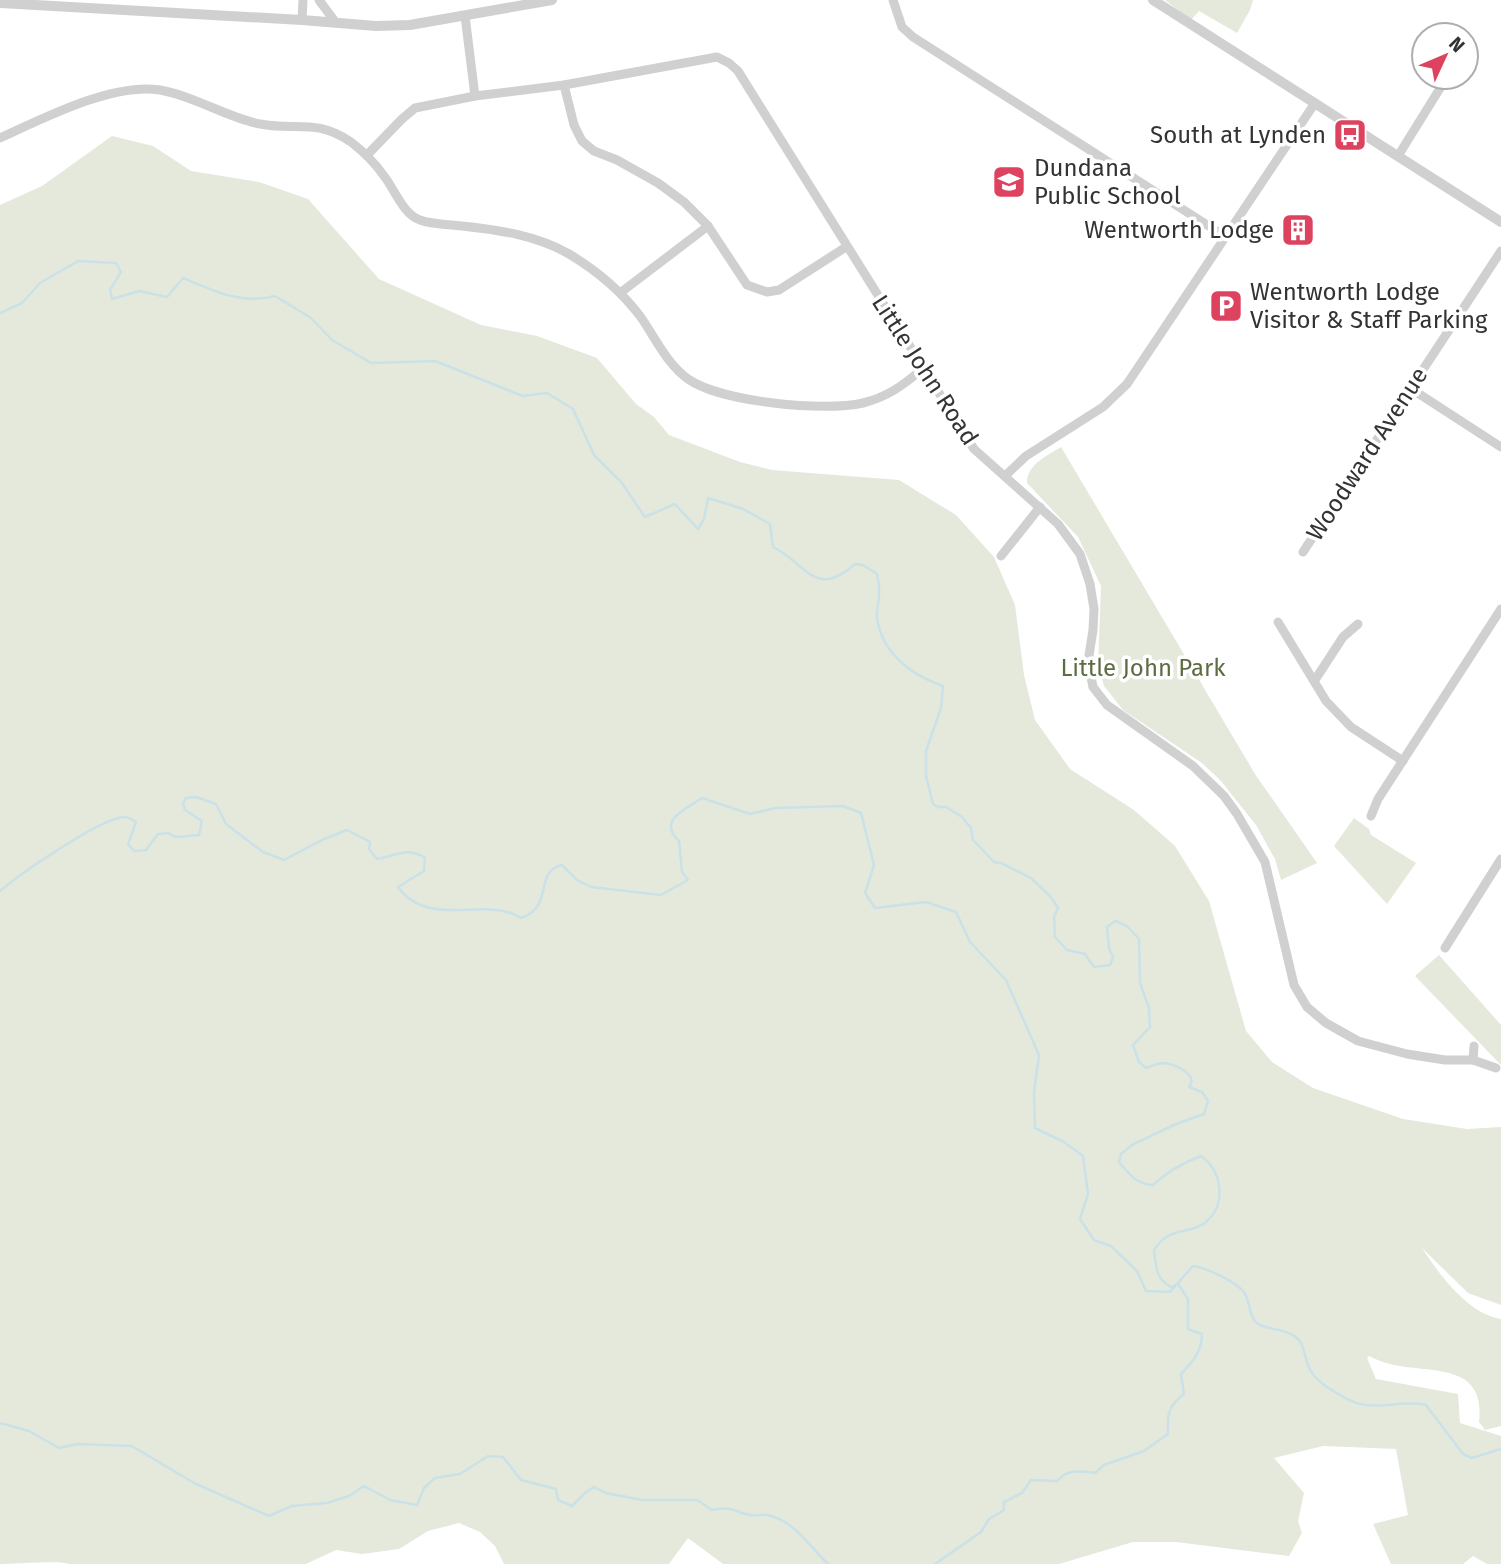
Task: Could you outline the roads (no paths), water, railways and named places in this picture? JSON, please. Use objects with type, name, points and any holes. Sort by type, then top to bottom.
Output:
[{"type":"street","points":[[302,20],[303,0]]},
{"type":"street","points":[[319,0],[336,23]]},
{"type":"street","points":[[0,3],[410,25],[552,0]]},
{"type":"street","points":[[894,0],[902,27],[913,37],[1226,237]]},
{"type":"street","points":[[1153,0],[1501,222]]},
{"type":"street","points":[[465,16],[475,96]]},
{"type":"street","name":"Little John Road","points":[[367,155],[415,108],[475,96],[564,85],[717,57],[729,63],[738,71],[974,449],[1040,507],[1071,540],[1087,571],[1094,609],[1088,662],[1093,687],[1107,705],[1193,766],[1224,796],[1237,814],[1265,862],[1294,985],[1307,1007],[1326,1023],[1358,1041],[1407,1054],[1445,1060],[1473,1060],[1496,1068]]},
{"type":"street","points":[[564,85],[574,125],[582,141],[594,151],[617,160],[684,202],[708,226],[747,285],[768,292],[779,290],[846,247]]},
{"type":"street","points":[[0,138],[106,94],[130,90],[159,90],[206,103],[228,114],[261,124],[310,125],[336,133],[367,155],[398,195],[405,209],[419,220],[502,230],[536,239],[576,258],[620,293],[640,316],[668,358],[688,379],[715,391],[742,398],[837,407],[864,403],[886,395],[904,385],[922,369]]},
{"type":"street","points":[[1398,156],[1438,91]]},
{"type":"street","points":[[1005,476],[1026,456],[1103,407],[1127,384],[1315,103]]},
{"type":"street","points":[[620,293],[708,226]]},
{"type":"street","name":"Woodward Avenue","points":[[1303,552],[1501,251]]},
{"type":"street","points":[[1410,388],[1501,447]]},
{"type":"street","points":[[1002,556],[1040,507]]},
{"type":"street","points":[[1371,816],[1378,799],[1501,609]]},
{"type":"street","points":[[1278,621],[1326,701],[1351,727],[1403,761]]},
{"type":"street","points":[[1315,680],[1343,638],[1358,624]]},
{"type":"street","points":[[1445,948],[1501,859]]},
{"type":"street","points":[[1473,1060],[1474,1046]]},
{"type":"waterway","points":[[0,313],[22,303],[40,283],[78,261],[116,263],[121,272],[110,290],[112,299],[139,291],[167,297],[183,278],[239,298],[275,296],[311,318],[332,340],[371,363],[435,361],[523,396],[547,393],[573,409],[594,455],[622,483],[645,517],[675,504],[698,529],[704,519],[708,498],[743,509],[770,524],[773,547],[811,575],[830,579],[855,564],[863,565],[877,574],[877,618],[885,642],[909,669],[943,686],[941,708],[926,751],[926,776],[933,804],[946,807],[962,817],[971,828],[973,840],[994,862],[1031,878],[1051,897],[1058,908],[1054,917],[1055,937],[1067,950],[1085,954],[1094,967],[1110,965],[1113,957],[1109,948],[1107,927],[1115,921],[1127,926],[1139,939],[1140,983],[1149,1008],[1150,1027],[1133,1045],[1139,1062],[1146,1068],[1164,1063],[1181,1069],[1191,1077],[1189,1087],[1202,1092],[1208,1101],[1204,1114],[1132,1145],[1121,1154],[1119,1162],[1138,1181],[1153,1185],[1176,1168],[1201,1156],[1214,1170],[1219,1197],[1213,1215],[1202,1225],[1165,1238],[1154,1250],[1157,1271],[1162,1280],[1171,1287],[1178,1284]]},
{"type":"waterway","points":[[0,891],[81,835],[115,819],[126,817],[136,822],[128,844],[134,851],[146,850],[158,834],[168,833],[176,837],[199,835],[202,821],[185,810],[183,804],[186,798],[196,797],[216,804],[226,824],[263,852],[284,860],[347,830],[370,842],[369,849],[377,859],[407,852],[425,858],[424,871],[398,887],[411,900],[425,907],[441,910],[491,910],[507,912],[521,918],[538,906],[548,875],[562,865],[577,880],[591,887],[661,895],[688,880],[682,872],[679,841],[673,834],[672,821],[681,811],[702,798],[750,814],[775,808],[843,806],[861,813],[874,865],[865,893],[875,908],[926,902],[956,912],[970,942],[1006,980],[1039,1055],[1034,1092],[1035,1128],[1064,1142],[1083,1156],[1088,1194],[1080,1219],[1094,1240],[1111,1246],[1137,1271],[1146,1291],[1170,1292],[1193,1266],[1212,1272],[1244,1292],[1256,1322],[1290,1333],[1299,1340],[1311,1371],[1319,1381],[1336,1393],[1367,1405],[1426,1405],[1463,1454],[1472,1458],[1501,1449]]},
{"type":"waterway","points":[[935,1564],[981,1532],[989,1519],[1004,1510],[1004,1502],[1022,1493],[1031,1480],[1057,1481],[1069,1473],[1095,1473],[1104,1465],[1144,1451],[1168,1434],[1170,1411],[1184,1394],[1181,1374],[1196,1356],[1202,1334],[1188,1329],[1188,1299],[1178,1284]]},
{"type":"waterway","points":[[0,1423],[29,1431],[59,1448],[77,1444],[132,1446],[194,1483],[269,1516],[292,1506],[327,1503],[349,1496],[364,1486],[390,1500],[417,1505],[424,1488],[435,1478],[460,1474],[488,1456],[503,1457],[521,1480],[556,1489],[558,1500],[572,1506],[594,1487],[606,1493],[642,1500],[697,1500],[712,1510],[729,1509],[777,1518],[801,1535],[828,1564]]},
{"type":"place","name":"South at Lynden","points":[[1350,135]]},
{"type":"place","name":"Dundana Public School","points":[[1009,182]]},
{"type":"place","name":"Wentworth Lodge","points":[[1298,230]]},
{"type":"place","name":"Wentworth Lodge Visitor & Staff Parking","points":[[1226,306]]},
{"type":"park label","name":"Little John Park","points":[[1143,668]]}]
